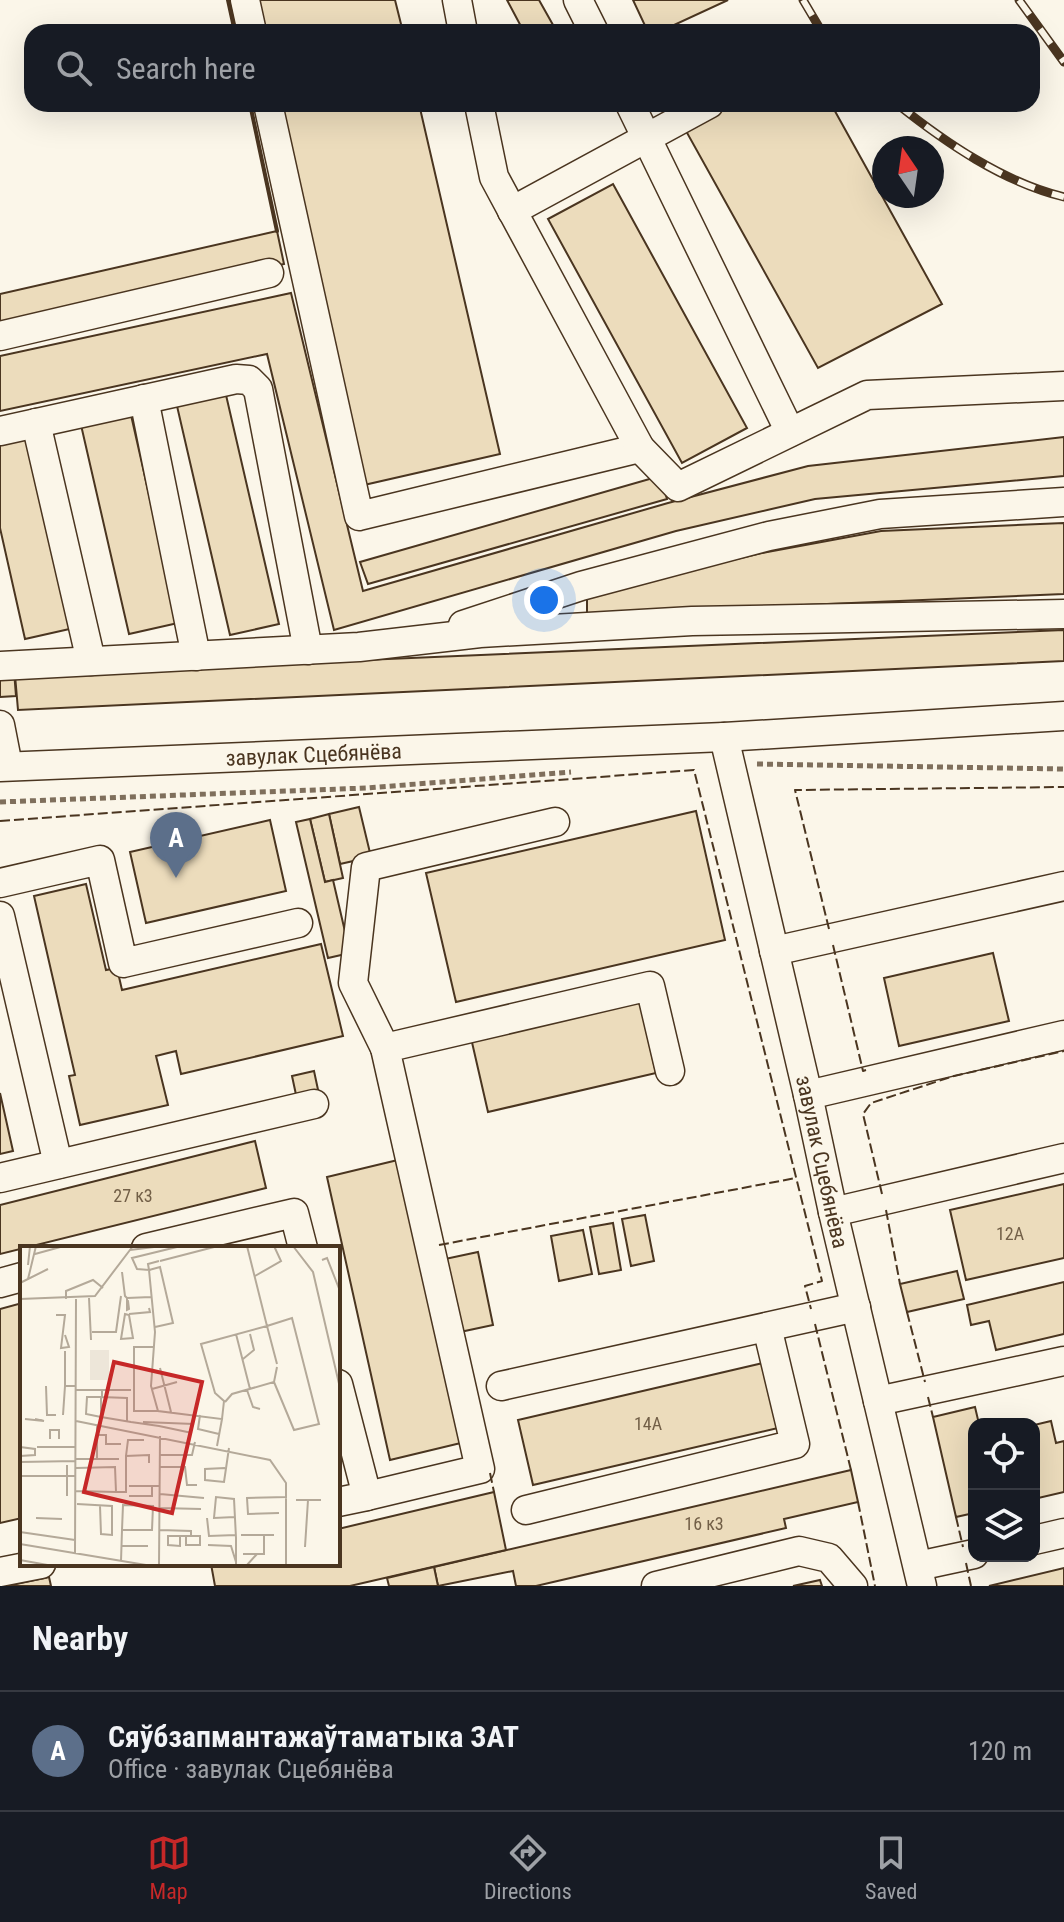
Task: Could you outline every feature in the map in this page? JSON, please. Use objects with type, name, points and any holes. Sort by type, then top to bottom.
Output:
[{"type":"street","points":[[245,0],[250,24]]},
{"type":"street","points":[[457,0],[462,24]]},
{"type":"street","points":[[578,0],[590,24]]},
{"type":"street","points":[[270,112],[359,516],[640,448]]},
{"type":"street","points":[[481,112],[494,177],[640,448],[678,487],[867,395],[1064,386]]},
{"type":"street","points":[[634,112],[790,432]]},
{"type":"street","points":[[512,211],[694,112]]},
{"type":"street","points":[[0,336],[269,273]]},
{"type":"street","points":[[0,431],[236,379],[249,380],[258,389],[308,650]]},
{"type":"street","points":[[144,399],[196,656]]},
{"type":"street","points":[[36,423],[91,661]]},
{"type":"street","points":[[421,639],[581,586],[769,536],[880,514],[1064,502]]},
{"type":"street","points":[[0,666],[359,647],[421,639],[692,621],[1064,614]]},
{"type":"street","name":"завулак Сцебянёва","points":[[4,766],[726,750],[1064,716]]},
{"type":"street","points":[[0,725],[4,766]]},
{"type":"street","name":"завулак Сцебянёва","points":[[726,750],[920,1576]]},
{"type":"street","points":[[340,1502],[480,1469],[385,1048],[353,983],[366,867],[555,822]]},
{"type":"street","points":[[0,883],[100,860],[123,963],[298,923]]},
{"type":"street","points":[[774,951],[1064,886]]},
{"type":"street","points":[[0,916],[58,1164]]},
{"type":"street","points":[[385,1048],[650,986],[670,1071]]},
{"type":"street","points":[[808,1095],[1064,1035]]},
{"type":"street","points":[[0,1178],[314,1104]]},
{"type":"street","points":[[833,1212],[1064,1158]]},
{"type":"street","points":[[154,1246],[294,1213],[302,1246]]},
{"type":"street","points":[[0,1283],[20,1278]]},
{"type":"street","points":[[501,1386],[856,1307]]},
{"type":"street","points":[[526,1510],[795,1444],[767,1327]]},
{"type":"street","points":[[878,1401],[1064,1361]]},
{"type":"street","points":[[340,1392],[367,1496]]},
{"type":"street","points":[[1040,1539],[1064,1533]]},
{"type":"street","points":[[656,1586],[799,1551],[829,1558],[853,1586]]},
{"type":"street","points":[[920,1576],[968,1556]]},
{"type":"street","points":[[0,1572],[31,1566]]},
{"type":"path","points":[[726,750],[1064,769]]},
{"type":"path","points":[[0,802],[366,788],[580,772]]},
{"type":"building","points":[[254,0],[395,0],[401,24],[259,24]]},
{"type":"building","points":[[507,0],[539,0],[552,24],[520,24]]},
{"type":"building","points":[[633,0],[728,0],[676,24],[644,24]]},
{"type":"building","points":[[280,112],[421,112],[500,454],[364,485]]},
{"type":"building","points":[[720,112],[835,112],[872,178],[872,208],[889,208],[942,304],[818,368],[686,131]]},
{"type":"building","points":[[613,184],[747,428],[682,463],[548,219]]},
{"type":"building","points":[[277,231],[284,264],[0,328],[0,294]]},
{"type":"building","points":[[291,293],[363,591],[808,466],[1064,437],[1064,476],[815,499],[676,531],[334,630],[267,354],[0,411],[0,356]]},
{"type":"building","points":[[226,395],[279,624],[230,635],[177,406]]},
{"type":"building","points":[[131,415],[178,623],[129,634],[81,425]]},
{"type":"building","points":[[31,438],[74,628],[25,639],[0,528],[0,444]]},
{"type":"building","points":[[660,476],[667,499],[368,584],[360,562]]},
{"type":"building","points":[[1064,523],[1064,594],[587,614],[587,594],[762,553],[881,531]]},
{"type":"building","points":[[1064,630],[1064,661],[18,710],[15,675]]},
{"type":"building","points":[[14,671],[16,696],[0,697],[0,672]]},
{"type":"building","points":[[359,807],[371,857],[340,864],[329,814]]},
{"type":"building","points":[[696,811],[725,940],[456,1002],[426,873]]},
{"type":"building","points":[[329,814],[343,878],[325,882],[310,819]]},
{"type":"building","points":[[310,819],[325,882],[333,880],[350,953],[328,958],[296,822]]},
{"type":"building","points":[[270,820],[286,891],[146,923],[130,852]]},
{"type":"building","points":[[86,884],[106,970],[117,968],[122,990],[321,944],[343,1036],[181,1074],[176,1051],[156,1056],[168,1105],[80,1125],[69,1076],[75,1075],[34,896]]},
{"type":"building","points":[[993,953],[1009,1021],[899,1046],[884,978]]},
{"type":"building","points":[[639,999],[656,1073],[488,1112],[471,1038]]},
{"type":"building","points":[[314,1071],[320,1099],[298,1104],[292,1076]]},
{"type":"building","points":[[0,1093],[13,1151],[0,1154]]},
{"type":"building","points":[[255,1141],[266,1188],[32,1246],[20,1246],[20,1249],[0,1254],[0,1205]]},
{"type":"building","points":[[402,1159],[465,1442],[390,1460],[327,1177]]},
{"type":"building","points":[[1064,1184],[1064,1258],[966,1280],[950,1210]]},
{"type":"building","points":[[645,1215],[654,1261],[631,1266],[622,1219]]},
{"type":"building","points":[[613,1223],[621,1270],[599,1274],[590,1227]]},
{"type":"building","points":[[583,1230],[592,1274],[559,1281],[551,1236]]},
{"type":"building","points":[[478,1252],[493,1325],[460,1332],[445,1259]]},
{"type":"building","points":[[957,1271],[964,1299],[907,1312],[900,1284]]},
{"type":"building","points":[[1064,1282],[1064,1334],[996,1350],[989,1321],[971,1325],[967,1305]]},
{"type":"building","points":[[20,1304],[20,1518],[0,1523],[0,1309]]},
{"type":"building","points":[[763,1363],[778,1428],[533,1485],[518,1420]]},
{"type":"building","points":[[975,1407],[978,1418],[968,1418],[968,1514],[956,1517],[933,1417]]},
{"type":"building","points":[[1051,1421],[1056,1443],[1064,1441],[1064,1492],[1040,1498],[1040,1490],[1040,1424]]},
{"type":"building","points":[[851,1470],[858,1502],[784,1519],[786,1528],[536,1586],[516,1586],[513,1571],[438,1586],[434,1567]]},
{"type":"building","points":[[494,1492],[506,1550],[350,1586],[215,1586],[211,1566],[340,1566],[340,1529]]},
{"type":"building","points":[[434,1567],[438,1586],[389,1586],[387,1578]]},
{"type":"building","points":[[1064,1568],[1064,1586],[989,1586]]},
{"type":"building","points":[[49,1577],[51,1586],[7,1586]]},
{"type":"building","points":[[820,1580],[822,1586],[793,1586]]},
{"type":"railway","points":[[803,0],[817,24]]},
{"type":"railway","points":[[1019,0],[1036,24]]},
{"type":"railway","points":[[1040,29],[1064,62]]},
{"type":"railway","points":[[907,112],[976,160],[1019,182],[1064,197]]},
{"type":"fence","points":[[0,821],[694,770],[822,1281],[805,1286],[811,1309]]},
{"type":"fence","points":[[829,929],[795,790],[1064,787]]},
{"type":"fence","points":[[833,945],[863,1071],[866,1070]]},
{"type":"fence","points":[[882,1194],[863,1114],[871,1103],[954,1076],[1064,1051]]},
{"type":"fence","points":[[439,1245],[796,1178]]},
{"type":"fence","points":[[886,1210],[900,1284]]},
{"type":"fence","points":[[907,1312],[925,1382]]},
{"type":"fence","points":[[815,1324],[851,1470]]},
{"type":"fence","points":[[928,1397],[933,1417]]},
{"type":"fence","points":[[490,1473],[494,1492]]},
{"type":"fence","points":[[858,1502],[875,1586]]},
{"type":"fence","points":[[956,1517],[963,1547]]},
{"type":"fence","points":[[966,1563],[971,1586]]},
{"type":"wall","points":[[228,0],[233,24]]},
{"type":"wall","points":[[252,112],[277,231]]},
{"type":"place","name":"Сяўбзапмантажаўтаматыка ЗАТ","points":[[176,878]]}]
